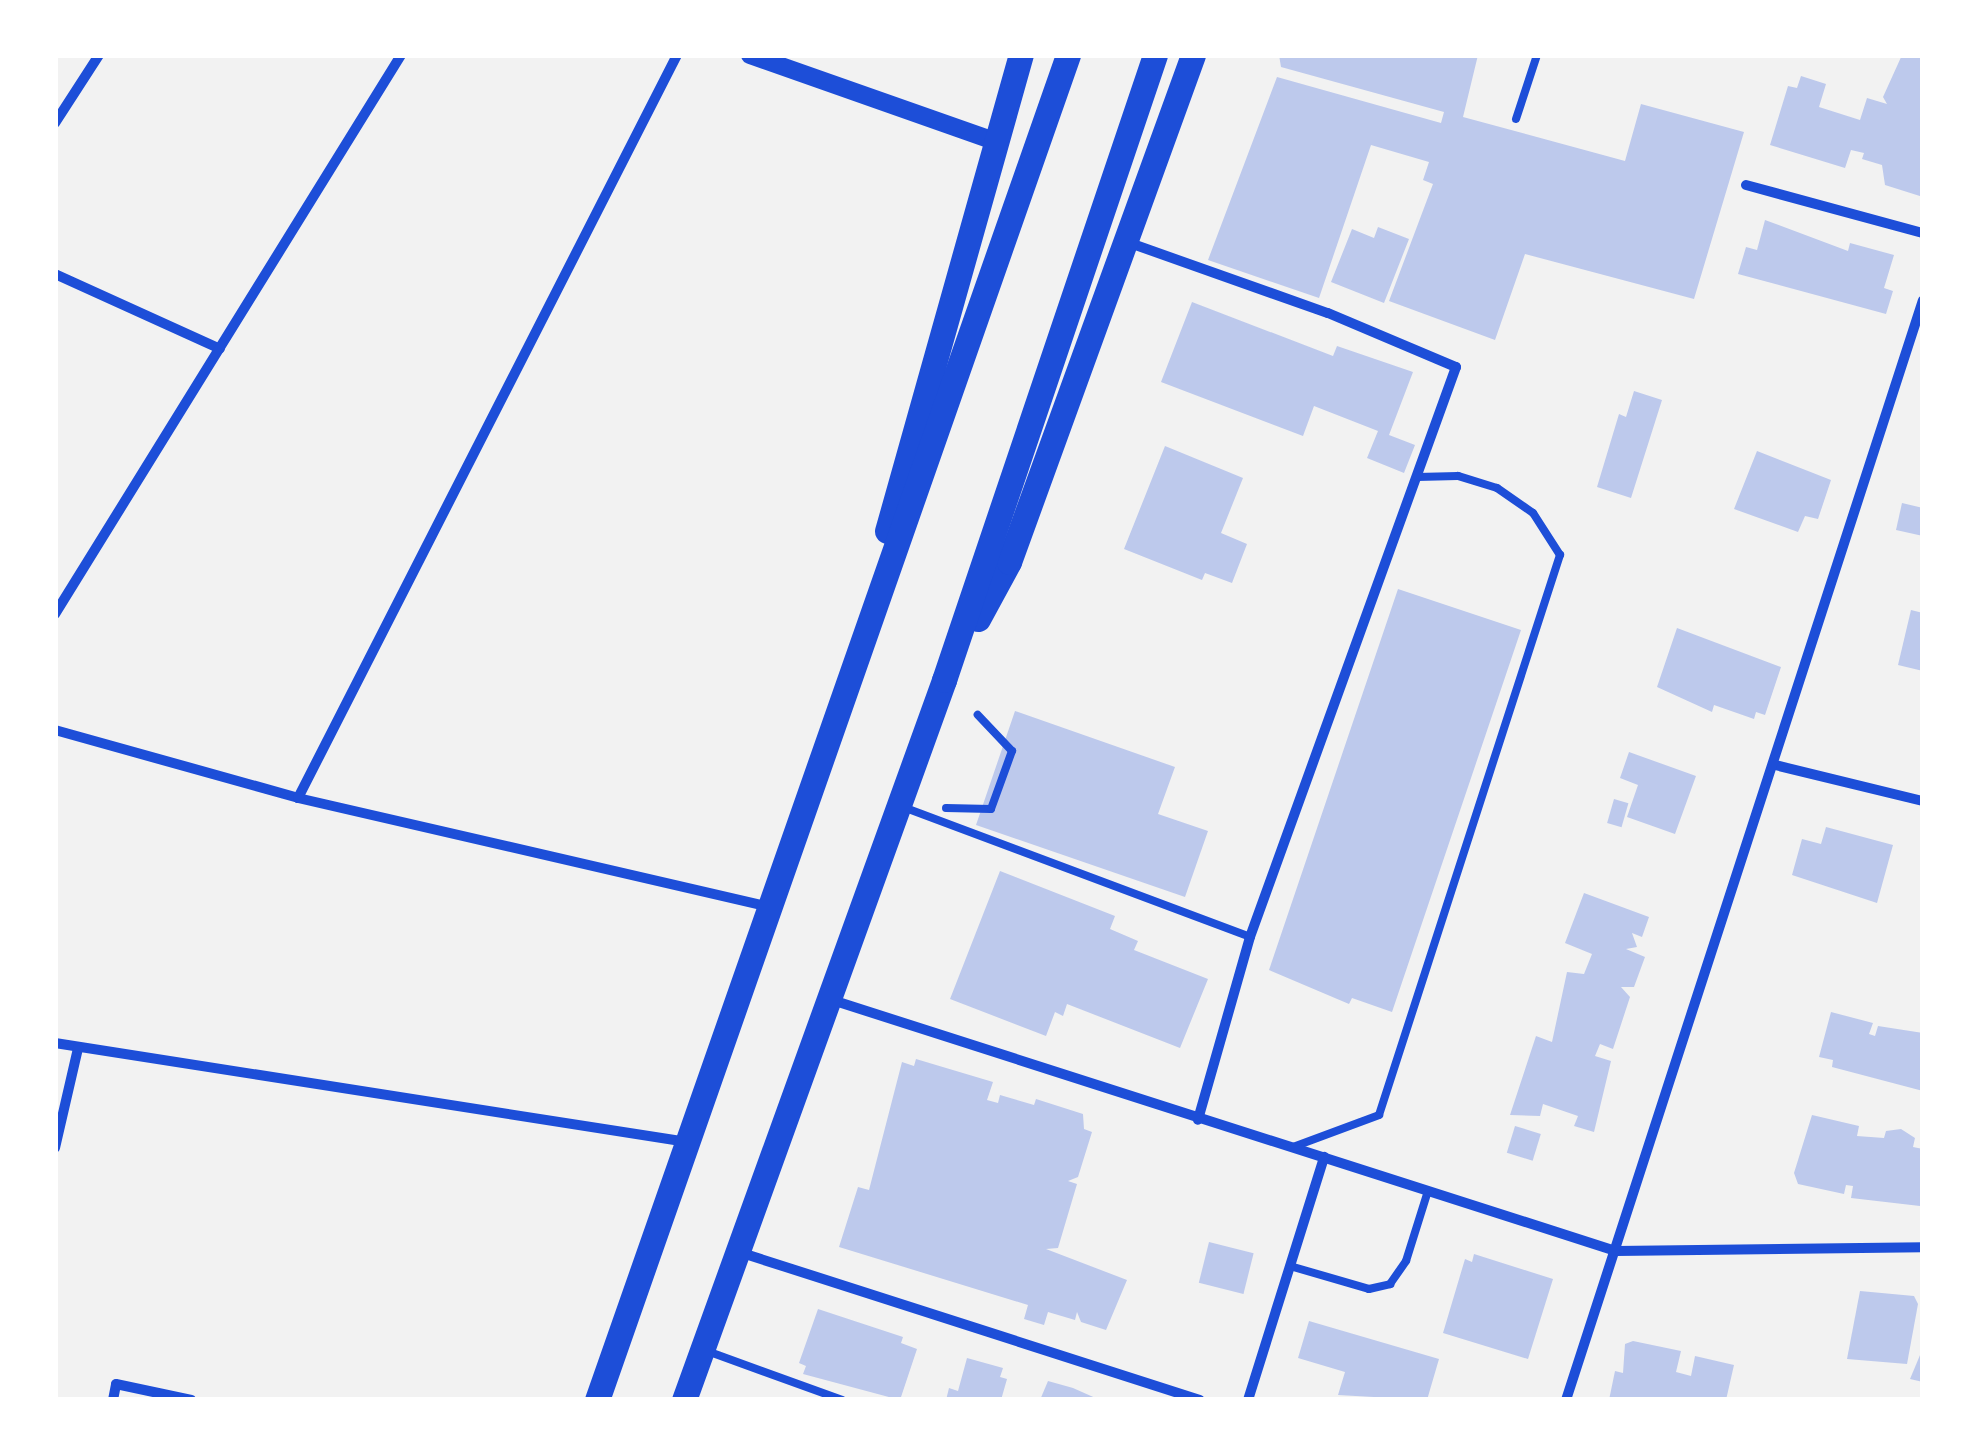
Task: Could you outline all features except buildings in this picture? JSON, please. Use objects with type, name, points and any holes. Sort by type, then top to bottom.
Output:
[{"type":"main road","points":[[833,734],[992,140],[1022,55]]},
{"type":"main road","points":[[597,1400],[1068,55]]},
{"type":"main road","points":[[684,1400],[944,680],[1155,55]]},
{"type":"main road","points":[[944,680],[1008,562],[1194,55]]},
{"type":"street","points":[[55,123],[99,55]]},
{"type":"street","points":[[55,614],[401,55]]},
{"type":"street","points":[[298,798],[677,55]]},
{"type":"street","points":[[750,55],[992,140]]},
{"type":"street","points":[[1746,186],[1923,233]]},
{"type":"street","points":[[1125,242],[1328,313],[1456,367],[1250,937],[1198,1120]]},
{"type":"street","points":[[55,274],[220,349]]},
{"type":"street","points":[[1566,1400],[1923,300]]},
{"type":"street","points":[[55,730],[298,798],[772,907]]},
{"type":"street","points":[[1775,765],[1923,801]]},
{"type":"street","points":[[830,999],[1616,1251],[1923,1246]]},
{"type":"street","points":[[55,1043],[688,1142]]},
{"type":"street","points":[[55,1148],[78,1048]]},
{"type":"street","points":[[1248,1400],[1324,1157]]},
{"type":"street","points":[[738,1251],[1200,1400]]},
{"type":"street","points":[[113,1400],[116,1384],[191,1400]]},
{"type":"lane","points":[[1516,119],[1537,55]]},
{"type":"lane","points":[[1292,1146],[1380,1116],[1560,555],[1533,513],[1497,488],[1458,476],[1417,477]]},
{"type":"lane","points":[[946,808],[991,809],[1012,751],[978,715]]},
{"type":"lane","points":[[899,806],[1250,937]]},
{"type":"lane","points":[[1290,1266],[1370,1289],[1390,1284],[1406,1261],[1428,1191]]},
{"type":"lane","points":[[702,1350],[842,1400]]}]
